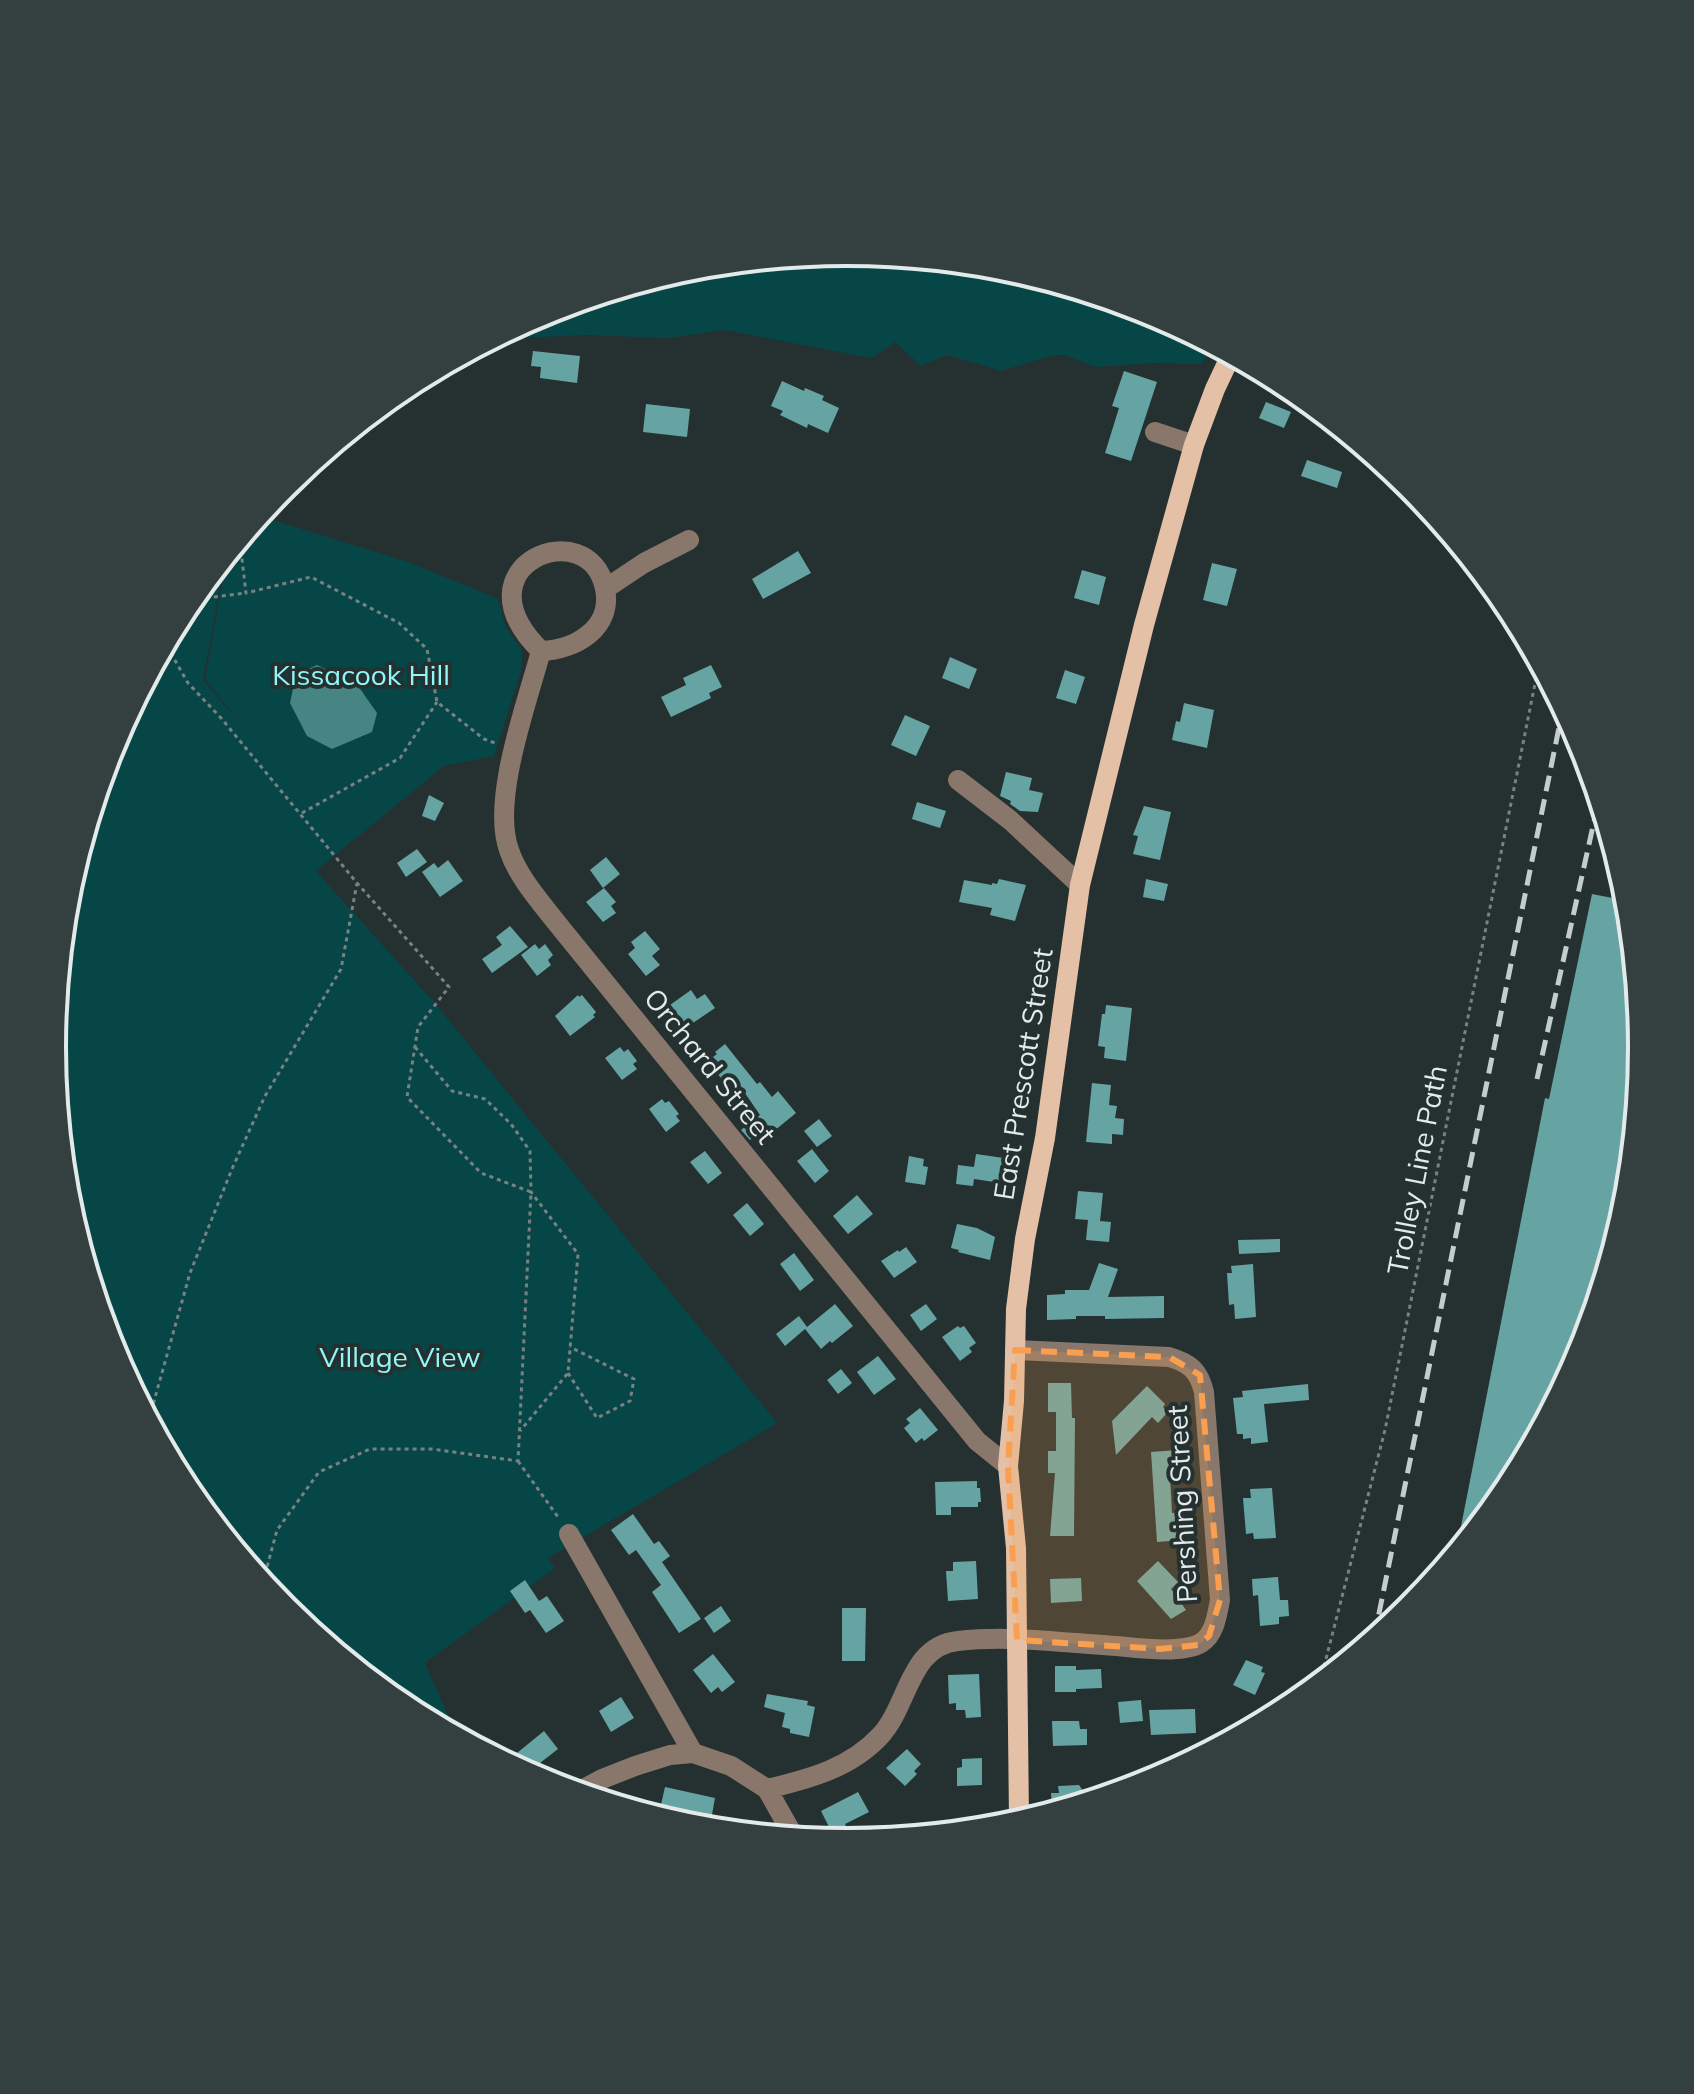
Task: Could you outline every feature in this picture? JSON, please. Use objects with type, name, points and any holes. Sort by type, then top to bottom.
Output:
[{"type":"main road","name":"East Prescott Street","points":[[1019,1808],[1016,1548],[1008,1466],[1019,1281],[1045,1138],[1080,885],[1144,625],[1194,445],[1226,365]]},
{"type":"street","points":[[1155,432],[1194,445]]},
{"type":"street","points":[[605,589],[644,563],[689,540]]},
{"type":"street","points":[[560,551],[580,554],[593,564],[605,589],[607,600],[603,621],[586,637],[553,651],[541,651],[525,635],[512,609],[511,584],[522,567],[541,554],[560,551]]},
{"type":"street","name":"Orchard Street","points":[[541,651],[505,788],[504,830],[509,851],[534,894],[977,1441],[1008,1466]]},
{"type":"street","points":[[958,780],[1010,820],[1080,885]]},
{"type":"street","name":"Pershing Street","points":[[1015,1350],[1150,1355],[1185,1362],[1200,1375],[1204,1392],[1220,1600],[1209,1636],[1198,1645],[1160,1649],[1017,1640]]},
{"type":"street","points":[[569,1534],[693,1753]]},
{"type":"street","points":[[767,1789],[840,1766],[865,1750],[882,1733],[925,1655],[936,1646],[957,1641],[1017,1640]]},
{"type":"street","points":[[591,1785],[670,1755],[693,1753],[731,1766],[767,1789],[787,1825]]},
{"type":"path","points":[[241,555],[246,593]]},
{"type":"path","points":[[209,598],[246,593],[311,577],[399,623],[427,649],[437,702],[484,739],[515,749]]},
{"type":"path","points":[[172,655],[188,683],[449,987],[418,1027],[407,1097],[481,1173],[531,1192],[578,1254],[568,1373],[520,1431]]},
{"type":"path","name":"Trolley Line Path","points":[[1324,1665],[1385,1430],[1536,680]]},
{"type":"path","points":[[300,814],[400,758],[437,702]]},
{"type":"path","points":[[153,1404],[190,1273],[232,1169],[265,1096],[341,969],[357,883]]},
{"type":"path","points":[[415,1047],[452,1091],[485,1099],[511,1124],[530,1151],[531,1192],[518,1461],[569,1534]]},
{"type":"path","points":[[568,1373],[597,1418],[630,1401],[634,1379],[570,1347]]},
{"type":"path","points":[[267,1569],[277,1530],[319,1472],[370,1449],[432,1449],[518,1461]]},
{"type":"highlighted area","points":[[1015,1350],[1169,1357],[1200,1375],[1220,1600],[1209,1636],[1198,1645],[1160,1649],[1017,1640],[1008,1466]]},
{"type":"green space","points":[[847,266],[949,273],[1049,293],[1146,325],[1206,355],[1202,364],[1097,367],[1064,355],[1054,355],[1001,371],[947,355],[921,366],[895,342],[872,358],[724,330],[668,338],[524,337],[596,307],[695,281],[745,273]]},
{"type":"green space","name":"Village View","points":[[272,520],[411,563],[498,599],[505,626],[521,649],[522,668],[494,756],[444,766],[316,871],[433,1001],[777,1423],[548,1558],[555,1568],[425,1663],[450,1719],[372,1667],[332,1634],[260,1562],[227,1522],[171,1437],[125,1346],[107,1298],[81,1199],[73,1149],[66,1047],[73,945],[81,895],[107,796],[125,748],[171,656],[221,581],[203,680],[239,722],[205,679],[223,578]]},
{"type":"shaded area","points":[[317,665],[356,683],[377,713],[372,732],[332,749],[307,736],[290,703],[296,675]]},
{"type":"building","points":[[533,351],[580,356],[577,383],[540,378],[541,367],[531,366]]},
{"type":"building","points":[[1124,371],[1157,382],[1131,461],[1105,453],[1119,408],[1112,406]]},
{"type":"building","points":[[782,381],[824,396],[822,400],[839,408],[828,433],[808,424],[807,428],[780,415],[783,411],[771,406]]},
{"type":"building","points":[[1266,402],[1291,412],[1284,428],[1259,418]]},
{"type":"building","points":[[646,404],[690,409],[687,437],[643,432]]},
{"type":"building","points":[[1307,460],[1342,472],[1337,488],[1301,476]]},
{"type":"building","points":[[798,551],[811,573],[763,599],[752,579]]},
{"type":"building","points":[[1212,563],[1237,569],[1227,606],[1203,600]]},
{"type":"building","points":[[1082,570],[1106,577],[1099,605],[1074,598]]},
{"type":"building","points":[[950,657],[977,669],[969,689],[942,678]]},
{"type":"building","points":[[711,665],[722,687],[709,693],[711,698],[671,717],[661,697],[686,685],[683,678]]},
{"type":"building","points":[[1065,670],[1085,677],[1076,704],[1056,698]]},
{"type":"building","points":[[1184,703],[1214,710],[1207,748],[1172,740]]},
{"type":"building","points":[[905,715],[930,726],[916,756],[891,745]]},
{"type":"building","points":[[1006,772],[1032,778],[1029,790],[1043,793],[1038,812],[1020,811],[1010,804],[1011,801],[1000,796]]},
{"type":"building","points":[[429,795],[444,803],[435,821],[422,816]]},
{"type":"building","points":[[917,802],[946,811],[940,828],[912,819]]},
{"type":"building","points":[[1144,806],[1171,812],[1160,860],[1133,854],[1138,836],[1133,835]]},
{"type":"building","points":[[417,849],[427,862],[406,877],[397,863]]},
{"type":"building","points":[[606,857],[620,874],[603,888],[590,870]]},
{"type":"building","points":[[448,860],[463,881],[440,897],[422,872],[434,863],[438,868]]},
{"type":"building","points":[[999,879],[1026,885],[1015,921],[990,915],[992,908],[959,902],[964,880],[992,885],[997,884]]},
{"type":"building","points":[[1146,879],[1168,884],[1164,901],[1143,897]]},
{"type":"building","points":[[604,888],[616,902],[611,906],[616,913],[603,922],[586,902]]},
{"type":"building","points":[[1592,894],[1614,898],[1626,996],[1628,1047],[1621,1149],[1601,1249],[1569,1346],[1547,1392],[1523,1438],[1460,1530],[1545,1098],[1549,1099]]},
{"type":"building","points":[[510,926],[528,947],[492,973],[482,959],[502,945],[496,937]]},
{"type":"building","points":[[645,931],[660,949],[652,956],[660,965],[646,976],[628,954],[635,948],[631,942]]},
{"type":"building","points":[[535,944],[539,949],[545,944],[553,955],[548,960],[551,965],[537,976],[521,955]]},
{"type":"building","points":[[691,990],[697,999],[705,994],[715,1008],[687,1027],[670,1005]]},
{"type":"building","points":[[578,995],[582,995],[596,1012],[595,1017],[570,1036],[555,1016]]},
{"type":"building","points":[[1106,1005],[1132,1008],[1126,1061],[1104,1058],[1105,1047],[1098,1046]]},
{"type":"building","points":[[725,1044],[757,1084],[760,1082],[772,1097],[778,1091],[796,1113],[774,1131],[769,1125],[750,1140],[741,1130],[760,1115],[734,1077],[732,1079],[727,1073],[721,1078],[712,1067],[718,1062],[713,1057],[717,1054],[715,1052]]},
{"type":"building","points":[[620,1047],[624,1052],[628,1049],[637,1061],[633,1064],[637,1069],[622,1080],[605,1058]]},
{"type":"building","points":[[1092,1083],[1111,1085],[1109,1105],[1117,1106],[1115,1118],[1124,1119],[1123,1135],[1112,1134],[1112,1144],[1086,1142]]},
{"type":"building","points":[[662,1099],[665,1103],[669,1101],[679,1114],[676,1116],[680,1121],[666,1132],[649,1109]]},
{"type":"building","points":[[819,1119],[832,1136],[817,1147],[804,1131]]},
{"type":"building","points":[[812,1149],[829,1171],[815,1183],[797,1161]]},
{"type":"building","points":[[705,1151],[722,1173],[708,1184],[690,1162]]},
{"type":"building","points":[[976,1154],[1004,1158],[1001,1183],[974,1179],[973,1186],[956,1184],[958,1165],[974,1167]]},
{"type":"building","points":[[909,1156],[924,1159],[923,1166],[928,1167],[925,1185],[905,1182]]},
{"type":"building","points":[[1078,1191],[1103,1193],[1100,1221],[1111,1222],[1109,1242],[1086,1240],[1088,1220],[1075,1219]]},
{"type":"building","points":[[857,1195],[873,1214],[848,1234],[833,1216]]},
{"type":"building","points":[[747,1203],[764,1224],[750,1236],[733,1215]]},
{"type":"building","points":[[957,1224],[977,1228],[995,1237],[990,1260],[951,1248]]},
{"type":"building","points":[[1280,1239],[1280,1252],[1239,1254],[1238,1240]]},
{"type":"building","points":[[906,1247],[917,1262],[894,1278],[881,1261]]},
{"type":"building","points":[[794,1253],[814,1280],[800,1291],[780,1264]]},
{"type":"building","points":[[1099,1263],[1118,1269],[1108,1297],[1164,1296],[1164,1318],[1076,1316],[1076,1319],[1047,1320],[1047,1295],[1065,1294],[1065,1290],[1089,1290]]},
{"type":"building","points":[[1253,1264],[1256,1317],[1235,1319],[1234,1304],[1229,1305],[1227,1273],[1232,1273],[1231,1266]]},
{"type":"building","points":[[835,1304],[853,1326],[821,1349],[805,1329],[785,1346],[776,1334],[799,1316],[807,1327]]},
{"type":"building","points":[[926,1304],[937,1319],[921,1331],[910,1315]]},
{"type":"building","points":[[958,1326],[964,1326],[976,1343],[969,1348],[972,1352],[960,1361],[942,1337]]},
{"type":"building","points":[[878,1356],[896,1379],[874,1395],[857,1372]]},
{"type":"building","points":[[841,1369],[852,1383],[838,1394],[827,1380]]},
{"type":"building","points":[[1048,1383],[1071,1383],[1072,1418],[1075,1418],[1074,1536],[1050,1536],[1055,1473],[1048,1473],[1048,1451],[1056,1451],[1056,1412],[1048,1412]]},
{"type":"building","points":[[1308,1384],[1309,1400],[1264,1404],[1268,1442],[1251,1444],[1251,1438],[1243,1439],[1243,1434],[1237,1434],[1233,1398],[1243,1397],[1242,1391]]},
{"type":"building","points":[[1147,1386],[1165,1404],[1163,1407],[1168,1412],[1158,1423],[1152,1417],[1116,1455],[1112,1421]]},
{"type":"building","points":[[920,1408],[938,1430],[916,1443],[904,1428],[910,1423],[906,1419]]},
{"type":"building","points":[[1177,1450],[1180,1476],[1170,1477],[1172,1513],[1181,1512],[1184,1540],[1157,1542],[1151,1452]]},
{"type":"building","points":[[977,1481],[981,1502],[978,1502],[978,1507],[951,1507],[951,1515],[936,1515],[935,1482]]},
{"type":"building","points":[[1272,1488],[1276,1538],[1254,1539],[1253,1533],[1246,1534],[1243,1498],[1251,1498],[1250,1489]]},
{"type":"building","points":[[633,1514],[654,1544],[659,1541],[670,1556],[662,1562],[701,1619],[679,1633],[652,1592],[661,1585],[636,1550],[629,1555],[611,1530]]},
{"type":"building","points":[[976,1561],[978,1599],[948,1601],[946,1571],[953,1571],[953,1562]]},
{"type":"building","points":[[1158,1561],[1178,1582],[1171,1589],[1186,1610],[1171,1619],[1137,1581]]},
{"type":"building","points":[[1278,1577],[1280,1600],[1288,1600],[1289,1616],[1279,1617],[1279,1624],[1260,1626],[1258,1595],[1253,1596],[1252,1579]]},
{"type":"building","points":[[1081,1578],[1082,1601],[1051,1603],[1050,1579]]},
{"type":"building","points":[[525,1580],[539,1601],[547,1596],[564,1621],[546,1633],[530,1610],[525,1613],[510,1591]]},
{"type":"building","points":[[721,1606],[731,1621],[714,1633],[704,1618]]},
{"type":"building","points":[[842,1608],[866,1608],[865,1661],[842,1661]]},
{"type":"building","points":[[713,1654],[735,1682],[722,1692],[718,1687],[711,1693],[693,1670]]},
{"type":"building","points":[[1246,1660],[1263,1667],[1261,1672],[1265,1673],[1255,1695],[1233,1685]]},
{"type":"building","points":[[1055,1666],[1076,1666],[1076,1670],[1101,1669],[1102,1688],[1055,1692]]},
{"type":"building","points":[[979,1674],[981,1717],[966,1718],[965,1710],[956,1710],[956,1703],[949,1704],[948,1675]]},
{"type":"building","points":[[767,1694],[808,1701],[807,1705],[815,1707],[809,1737],[790,1733],[790,1729],[782,1727],[785,1713],[764,1707]]},
{"type":"building","points":[[621,1697],[634,1718],[611,1732],[599,1711]]},
{"type":"building","points":[[1141,1700],[1143,1721],[1120,1723],[1118,1702]]},
{"type":"building","points":[[1195,1709],[1196,1733],[1151,1735],[1149,1710]]},
{"type":"building","points":[[1052,1721],[1079,1721],[1080,1729],[1087,1729],[1087,1745],[1053,1746]]},
{"type":"building","points":[[544,1731],[558,1749],[538,1764],[517,1753]]},
{"type":"building","points":[[907,1749],[921,1764],[914,1771],[917,1774],[905,1786],[886,1768]]},
{"type":"building","points":[[982,1758],[982,1785],[957,1786],[957,1768],[962,1767],[962,1759]]},
{"type":"building","points":[[1079,1785],[1083,1791],[1051,1800],[1051,1793],[1059,1793],[1058,1786]]},
{"type":"building","points":[[665,1787],[715,1798],[712,1816],[661,1805]]},
{"type":"building","points":[[858,1792],[869,1812],[845,1824],[847,1828],[829,1827],[821,1811]]},
{"type":"railway","points":[[1378,1619],[1559,727]]},
{"type":"railway","points":[[1537,1079],[1594,821]]},
{"type":"park label","name":"Kissacook Hill","points":[[361,675]]}]
